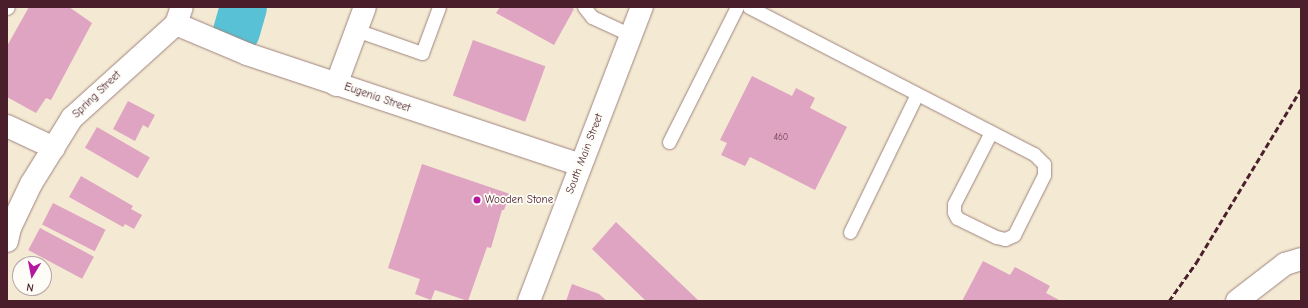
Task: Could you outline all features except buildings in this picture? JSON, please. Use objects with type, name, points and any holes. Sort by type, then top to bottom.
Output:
[{"type":"street","points":[[336,84],[365,7]]},
{"type":"street","name":"South Main Street","points":[[529,301],[642,7]]},
{"type":"street","name":"Eugenia Street","points":[[179,16],[247,54],[580,165]]},
{"type":"street","name":"Spring Street","points":[[7,240],[10,228],[31,184],[72,118],[179,16]]},
{"type":"street","points":[[7,126],[54,148]]},
{"type":"street","points":[[1237,301],[1285,264],[1301,260]]},
{"type":"lane","points":[[356,30],[422,53],[439,7]]},
{"type":"lane","points":[[584,7],[592,17],[631,34]]},
{"type":"lane","points":[[669,142],[737,7]]},
{"type":"lane","points":[[749,7],[1034,154],[1044,164],[1044,175],[1014,235],[1005,239],[996,237],[957,218],[954,212],[954,204],[990,132]]},
{"type":"lane","points":[[850,232],[917,94]]},
{"type":"waterway","points":[[236,31],[243,7]]},
{"type":"railway","points":[[1169,301],[1196,263],[1301,89]]},
{"type":"place","name":"Wooden Stone","points":[[477,200]]}]
